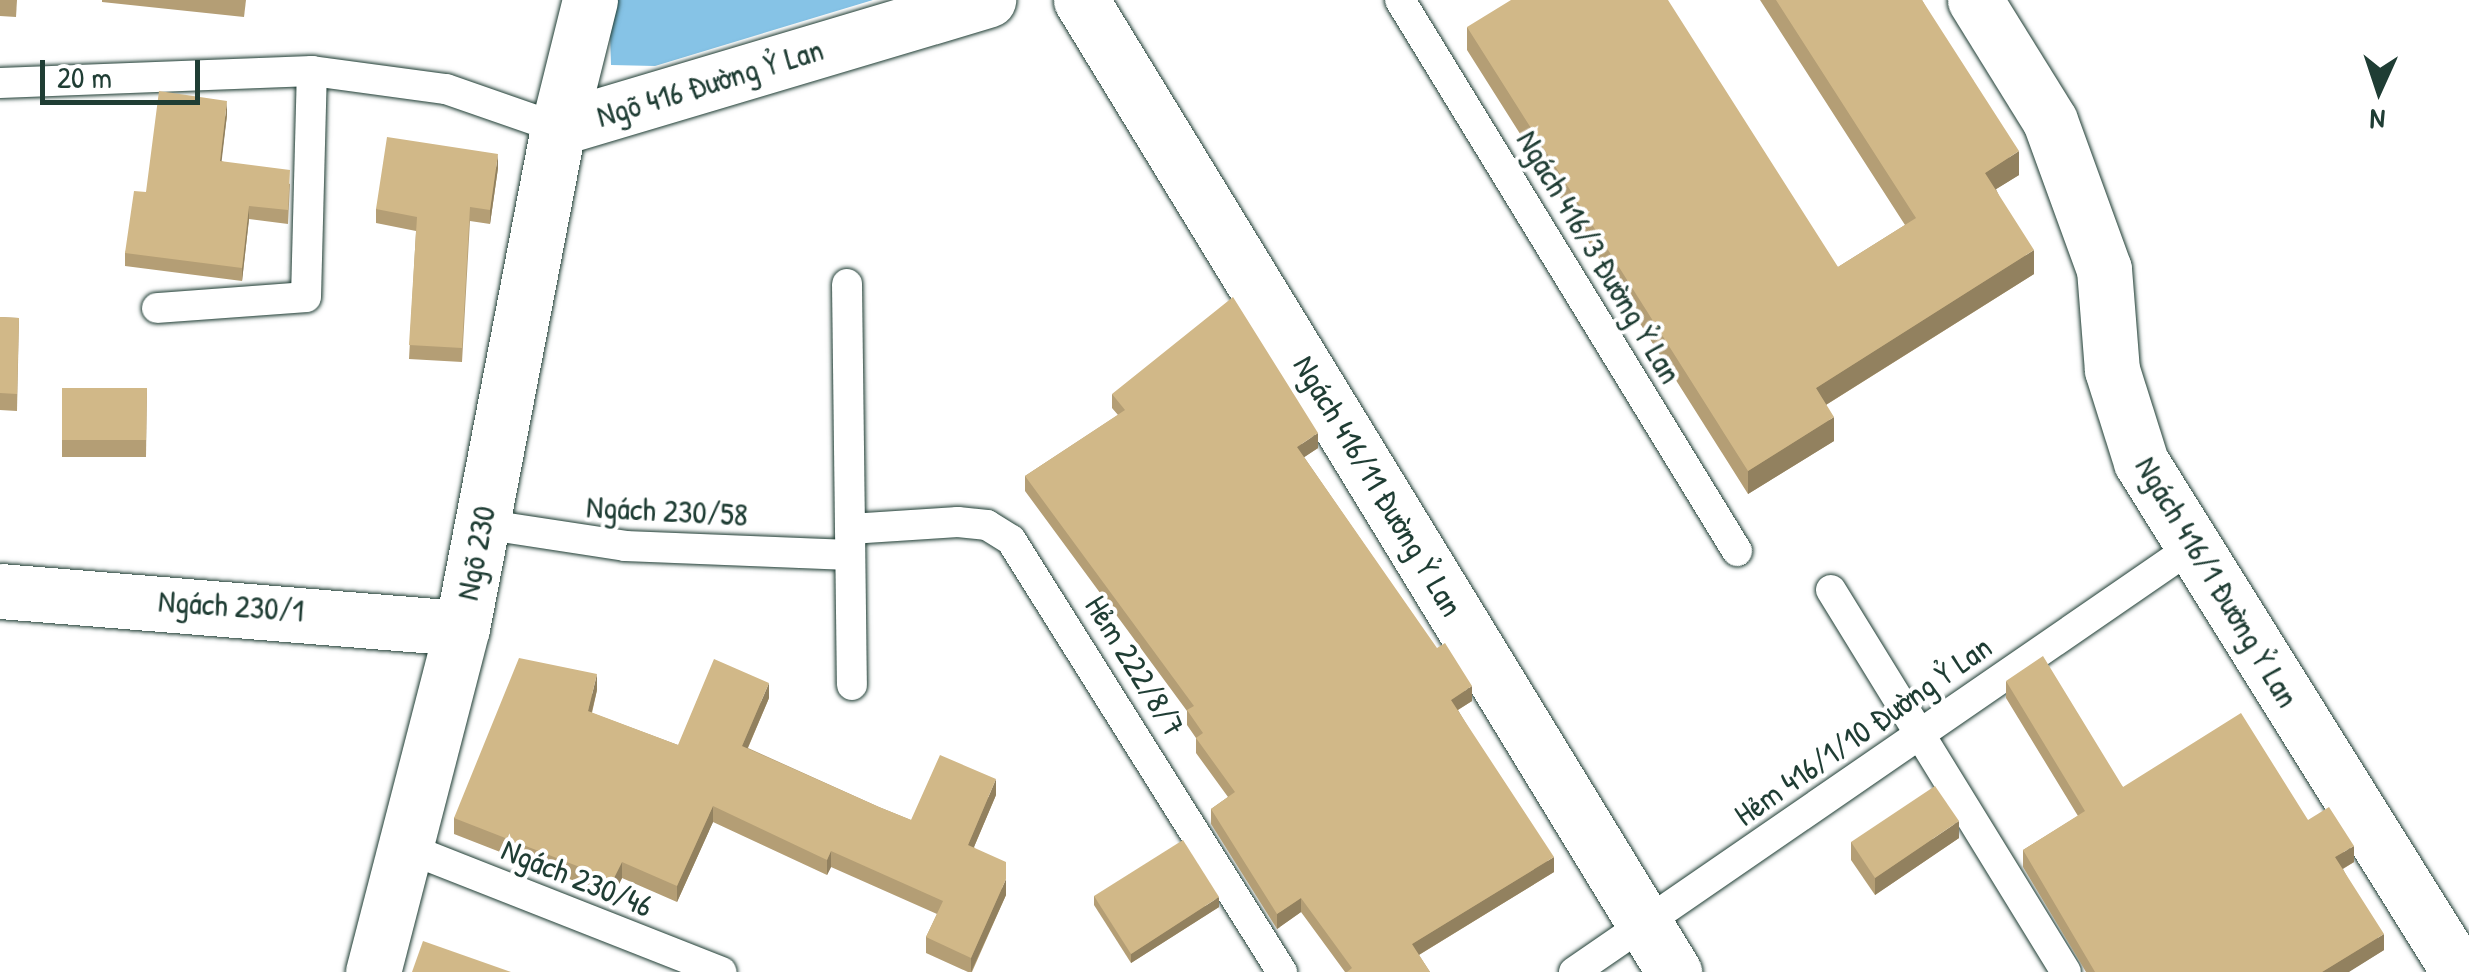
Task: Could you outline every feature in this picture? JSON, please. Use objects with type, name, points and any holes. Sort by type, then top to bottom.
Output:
[{"type":"street","name":"Ngõ 416 Đường Ỷ Lan","points":[[558,128],[590,0]]},
{"type":"street","name":"Ngõ 416 Đường Ỷ Lan","points":[[558,128],[988,0]]},
{"type":"street","name":"Ngách 416/11 Đường Ỷ Lan","points":[[1081,0],[1674,972]]},
{"type":"street","name":"Ngách 416/1 Đường Ỷ Lan","points":[[1975,0],[2050,121],[2104,269],[2112,370],[2123,415],[2141,462],[2460,972]]},
{"type":"street","name":"Ngõ 230","points":[[374,972],[462,628],[558,128]]},
{"type":"street","name":"Ngách 230/1","points":[[0,591],[462,628]]},
{"type":"lane","name":"Ngách 416/3 Đường Ỷ Lan","points":[[1400,0],[1737,551]]},
{"type":"lane","points":[[0,83],[312,71],[446,90],[558,128]]},
{"type":"lane","points":[[158,308],[306,297],[312,71]]},
{"type":"lane","points":[[847,284],[852,685]]},
{"type":"lane","name":"Hẻm 222/8/7","points":[[850,542],[958,522],[987,525],[1012,540],[1282,972]]},
{"type":"lane","name":"Ngách 230/58","points":[[482,524],[626,546],[850,542]]},
{"type":"lane","name":"Hẻm 416/1/10 Đường Ỷ Lan","points":[[1574,972],[2192,547]]},
{"type":"lane","points":[[1831,590],[2066,972]]},
{"type":"lane","name":"Ngách 230/46","points":[[407,848],[721,972]]},
{"type":"water","points":[[609,0],[873,0],[655,66],[611,65]]},
{"type":"building","points":[[1511,0],[1668,0],[1838,267],[1916,218],[1776,0],[1922,0],[2019,151],[1985,173],[2034,250],[1816,388],[1834,417],[1748,471],[1467,27]]},
{"type":"building","points":[[159,91],[227,101],[220,161],[290,170],[288,210],[249,206],[242,268],[125,253],[134,191],[146,192]]},
{"type":"building","points":[[387,137],[498,154],[490,210],[470,207],[462,348],[409,345],[417,217],[376,209]]},
{"type":"building","points":[[1233,297],[1318,433],[1297,447],[1437,648],[1445,643],[1472,686],[1451,700],[1554,857],[1412,944],[1430,972],[1347,972],[1352,968],[1301,898],[1277,914],[1211,809],[1235,792],[1196,738],[1203,733],[1187,710],[1194,706],[1025,476],[1125,410],[1112,394]]},
{"type":"building","points":[[0,317],[19,318],[17,394],[0,393]]},
{"type":"building","points":[[62,388],[147,388],[146,440],[62,440]]},
{"type":"building","points":[[2043,656],[2123,787],[2241,713],[2308,820],[2329,807],[2354,846],[2335,857],[2384,934],[2322,972],[2095,972],[2023,850],[2085,811],[2006,681]]},
{"type":"building","points":[[519,658],[597,674],[588,711],[678,745],[714,659],[769,683],[742,746],[911,820],[940,755],[996,779],[968,845],[1006,862],[1006,879],[971,958],[926,937],[943,901],[831,851],[827,860],[713,806],[677,886],[622,862],[613,880],[454,818]]},
{"type":"building","points":[[1935,786],[1959,821],[1875,878],[1851,842]]},
{"type":"building","points":[[1183,840],[1219,897],[1131,954],[1094,896]]},
{"type":"building","points":[[423,941],[511,972],[412,972]]}]
